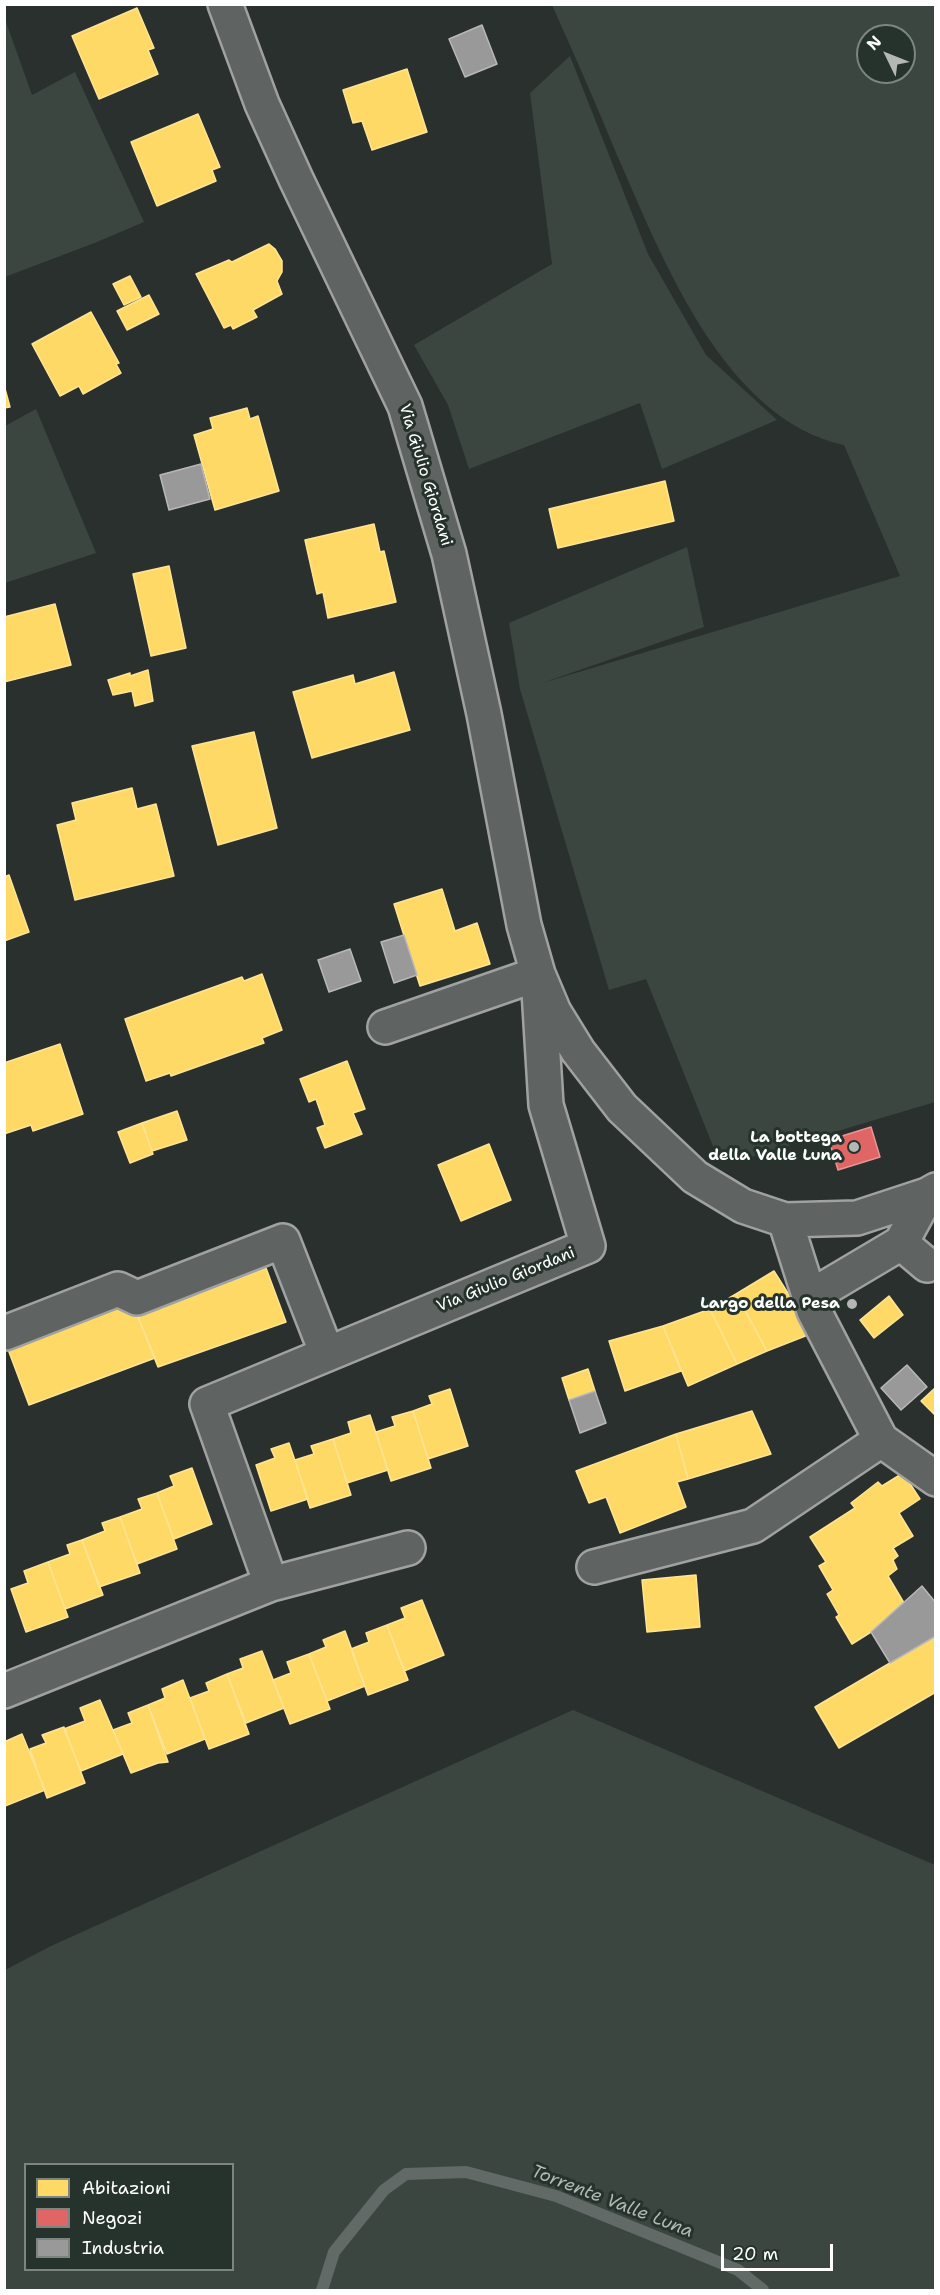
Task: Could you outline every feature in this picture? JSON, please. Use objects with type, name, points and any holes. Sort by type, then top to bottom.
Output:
[{"type":"street","name":"Via Giulio Giordani","points":[[225,4],[262,104],[405,406],[449,554],[484,714],[525,925],[538,974],[554,1011],[578,1051],[622,1108],[695,1177],[742,1206],[785,1220]]},
{"type":"street","name":"Via Giulio Giordani","points":[[327,1354],[588,1246],[546,1106],[538,974]]},
{"type":"street","points":[[385,1027],[538,974]]},
{"type":"street","points":[[546,1106],[578,1051]]},
{"type":"street","points":[[931,1193],[857,1218],[785,1220],[814,1311],[881,1440],[936,1479]]},
{"type":"street","points":[[810,1297],[901,1243],[931,1193]]},
{"type":"street","points":[[5,1333],[118,1289],[137,1298],[284,1241],[327,1354],[207,1404],[271,1584]]},
{"type":"street","points":[[901,1243],[927,1266]]},
{"type":"street","points":[[594,1567],[753,1526],[881,1440]]},
{"type":"street","points":[[4,1691],[271,1584],[408,1548]]},
{"type":"shaded area","points":[[552,5],[935,5],[935,1102],[734,1162],[715,1151],[646,979],[609,990],[520,689],[509,623],[687,547],[704,627],[542,683],[900,576],[844,445],[801,429],[764,403],[731,368],[702,328],[676,284],[654,239]]},
{"type":"shaded area","points":[[5,19],[32,95],[75,72],[144,222],[5,277]]},
{"type":"shaded area","points":[[570,56],[648,254],[706,355],[777,420],[662,469],[640,403],[469,469],[448,405],[414,345],[552,264],[530,93]]},
{"type":"shaded area","points":[[36,409],[96,553],[5,583],[5,426]]},
{"type":"shaded area","points":[[573,1710],[935,1865],[935,2290],[5,2290],[5,1970],[51,1946]]},
{"type":"building: Abitazioni","points":[[137,8],[154,48],[148,50],[158,74],[99,99],[72,36]]},
{"type":"building: Abitazioni","points":[[407,69],[427,132],[372,150],[362,121],[353,123],[343,90]]},
{"type":"building: Abitazioni","points":[[198,114],[220,167],[212,170],[216,181],[157,206],[131,142]]},
{"type":"building: Abitazioni","points":[[269,244],[282,261],[282,272],[277,281],[282,294],[253,310],[257,317],[233,329],[231,325],[224,328],[196,274],[229,260],[232,262]]},
{"type":"building: Abitazioni","points":[[130,276],[141,297],[124,305],[113,284]]},
{"type":"building: Abitazioni","points":[[149,295],[159,314],[127,330],[117,311]]},
{"type":"building: Abitazioni","points":[[91,312],[119,363],[116,364],[121,373],[83,394],[79,386],[60,396],[32,344]]},
{"type":"building: Abitazioni","points":[[4,385],[10,407],[4,408]]},
{"type":"building: Abitazioni","points":[[247,408],[250,419],[258,416],[279,491],[215,510],[194,435],[213,429],[210,418]]},
{"type":"building: Abitazioni","points":[[665,481],[674,521],[558,548],[549,509]]},
{"type":"building: Abitazioni","points":[[374,524],[380,552],[384,551],[396,602],[328,618],[323,592],[317,594],[305,540]]},
{"type":"building: Abitazioni","points":[[169,566],[186,648],[151,656],[133,574]]},
{"type":"building: Abitazioni","points":[[55,604],[71,665],[4,682],[4,617]]},
{"type":"building: Abitazioni","points":[[148,670],[153,701],[135,706],[132,691],[113,695],[108,680]]},
{"type":"building: Abitazioni","points":[[394,672],[410,730],[312,758],[293,692],[353,675],[355,684]]},
{"type":"building: Abitazioni","points":[[254,732],[277,828],[218,845],[192,746]]},
{"type":"building: Abitazioni","points":[[132,788],[137,809],[156,804],[174,876],[75,900],[57,825],[76,820],[72,803]]},
{"type":"building: Abitazioni","points":[[9,875],[29,932],[4,941],[4,877]]},
{"type":"building: Abitazioni","points":[[442,889],[455,931],[477,923],[490,964],[420,986],[394,904]]},
{"type":"building: Abitazioni","points":[[262,974],[282,1030],[262,1038],[264,1043],[171,1076],[170,1073],[146,1081],[125,1019],[242,977],[244,981]]},
{"type":"building: Abitazioni","points":[[60,1044],[83,1114],[33,1131],[31,1125],[4,1134],[4,1063]]},
{"type":"building: Abitazioni","points":[[347,1061],[365,1109],[353,1113],[362,1134],[325,1148],[317,1128],[325,1125],[316,1099],[309,1102],[300,1079]]},
{"type":"building: Abitazioni","points":[[177,1111],[187,1140],[152,1151],[142,1123]]},
{"type":"building: Abitazioni","points":[[142,1123],[153,1154],[130,1163],[118,1132]]},
{"type":"building: Abitazioni","points":[[489,1144],[511,1200],[461,1221],[438,1165]]},
{"type":"building: Abitazioni","points":[[266,1268],[286,1322],[158,1367],[138,1317]]},
{"type":"building: Abitazioni","points":[[774,1271],[813,1333],[767,1351],[736,1294]]},
{"type":"building: Abitazioni","points":[[736,1294],[767,1351],[737,1364],[710,1309]]},
{"type":"building: Abitazioni","points":[[889,1296],[903,1315],[874,1338],[860,1320]]},
{"type":"building: Abitazioni","points":[[130,1298],[155,1358],[29,1405],[6,1344]]},
{"type":"building: Abitazioni","points":[[710,1309],[737,1364],[688,1386],[663,1326]]},
{"type":"building: Abitazioni","points":[[663,1326],[681,1371],[625,1391],[609,1341]]},
{"type":"building: Abitazioni","points":[[588,1369],[595,1391],[569,1400],[562,1378]]},
{"type":"building: Abitazioni","points":[[936,1387],[936,1416],[921,1401]]},
{"type":"building: Abitazioni","points":[[450,1389],[468,1446],[428,1459],[413,1411],[432,1404],[429,1396]]},
{"type":"building: Abitazioni","points":[[413,1411],[431,1468],[391,1481],[376,1432],[395,1426],[392,1417]]},
{"type":"building: Abitazioni","points":[[752,1411],[771,1454],[688,1479],[676,1434]]},
{"type":"building: Abitazioni","points":[[370,1415],[388,1470],[347,1483],[333,1439],[351,1433],[348,1422]]},
{"type":"building: Abitazioni","points":[[676,1434],[688,1479],[677,1482],[686,1507],[620,1533],[606,1497],[589,1503],[576,1471]]},
{"type":"building: Abitazioni","points":[[333,1439],[351,1495],[310,1508],[295,1460],[314,1454],[311,1446]]},
{"type":"building: Abitazioni","points":[[289,1443],[308,1499],[271,1511],[256,1465],[275,1458],[271,1449]]},
{"type":"building: Abitazioni","points":[[192,1468],[212,1524],[174,1539],[157,1493],[174,1486],[170,1476]]},
{"type":"building: Abitazioni","points":[[903,1473],[920,1499],[899,1513],[913,1536],[893,1548],[898,1556],[893,1560],[897,1569],[888,1576],[904,1603],[871,1632],[852,1644],[836,1617],[839,1615],[827,1594],[833,1590],[819,1566],[826,1562],[810,1537],[855,1508],[851,1503],[878,1482],[882,1486]]},
{"type":"building: Abitazioni","points":[[157,1493],[177,1549],[137,1564],[120,1517],[142,1509],[138,1499]]},
{"type":"building: Abitazioni","points":[[120,1517],[140,1573],[99,1587],[82,1540],[105,1531],[102,1523]]},
{"type":"building: Abitazioni","points":[[82,1540],[103,1595],[65,1609],[48,1562],[70,1554],[67,1545]]},
{"type":"building: Abitazioni","points":[[48,1562],[68,1617],[26,1632],[11,1589],[28,1583],[24,1571]]},
{"type":"building: Abitazioni","points":[[696,1575],[700,1627],[647,1632],[642,1580]]},
{"type":"building: Abitazioni","points":[[422,1600],[444,1655],[404,1671],[387,1625],[405,1618],[401,1608]]},
{"type":"building: Abitazioni","points":[[387,1625],[408,1680],[368,1695],[351,1649],[369,1642],[366,1633]]},
{"type":"building: Abitazioni","points":[[345,1631],[365,1686],[327,1701],[309,1654],[326,1647],[323,1640]]},
{"type":"building: Abitazioni","points":[[936,1636],[936,1692],[839,1748],[815,1707]]},
{"type":"building: Abitazioni","points":[[262,1651],[284,1708],[246,1723],[227,1674],[243,1668],[240,1659]]},
{"type":"building: Abitazioni","points":[[309,1654],[330,1709],[290,1724],[273,1680],[291,1673],[287,1662]]},
{"type":"building: Abitazioni","points":[[227,1674],[249,1734],[209,1749],[190,1698],[209,1691],[206,1683]]},
{"type":"building: Abitazioni","points":[[183,1680],[205,1739],[167,1754],[148,1705],[165,1698],[162,1689]]},
{"type":"building: Abitazioni","points":[[100,1700],[123,1754],[81,1771],[64,1729],[85,1721],[80,1708]]},
{"type":"building: Abitazioni","points":[[148,1705],[168,1762],[158,1763],[131,1773],[113,1730],[132,1723],[128,1713]]},
{"type":"building: Abitazioni","points":[[64,1727],[85,1783],[47,1798],[30,1749],[46,1743],[42,1735]]},
{"type":"building: Abitazioni","points":[[22,1734],[45,1790],[5,1806],[4,1752],[6,1752],[4,1742]]},
{"type":"building: Negozi","name":"La bottega della Valle Luna","points":[[871,1127],[880,1157],[838,1170],[829,1140]]},
{"type":"building: Industria","points":[[482,25],[497,64],[465,77],[449,39]]},
{"type":"building: Industria","points":[[201,464],[210,499],[169,510],[160,475]]},
{"type":"building: Industria","points":[[404,935],[417,975],[394,983],[381,942]]},
{"type":"building: Industria","points":[[350,949],[361,981],[329,992],[318,960]]},
{"type":"building: Industria","points":[[907,1365],[927,1387],[901,1410],[881,1388]]},
{"type":"building: Industria","points":[[595,1391],[606,1423],[580,1433],[569,1400]]},
{"type":"building: Industria","points":[[922,1586],[936,1603],[936,1636],[890,1663],[871,1632]]},
{"type":"waterway","name":"Torrente Valle Luna","points":[[322,2290],[334,2252],[384,2190],[406,2174],[466,2172],[556,2196],[738,2270],[763,2290]]},
{"type":"place","name":"La bottega della Valle Luna","points":[[854,1147]]},
{"type":"place","name":"Largo della Pesa","points":[[852,1304]]}]
